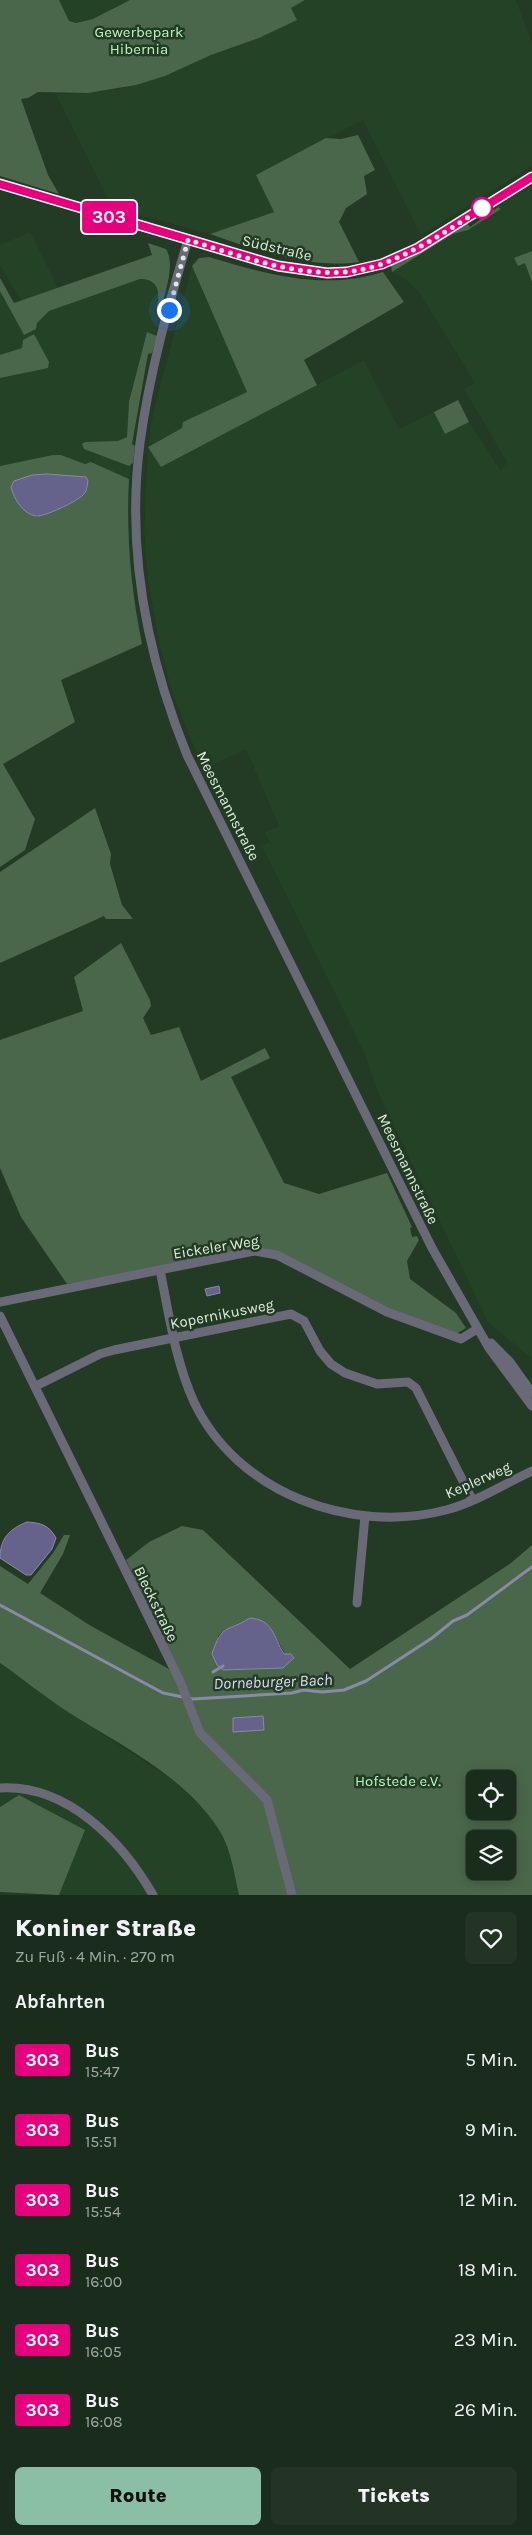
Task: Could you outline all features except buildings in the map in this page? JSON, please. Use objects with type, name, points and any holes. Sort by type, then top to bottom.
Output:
[{"type":"street","name":"Südstraße","points":[[0,184],[278,266],[312,272],[347,272],[382,264],[418,248],[532,177]]},
{"type":"street","name":"Meesmannstraße","points":[[188,240],[150,388],[140,444],[136,502],[138,559],[144,613],[152,653],[164,695],[187,755],[432,1248],[477,1329],[510,1362],[532,1393]]},
{"type":"street","name":"Eickeler Weg","points":[[0,1302],[254,1252],[266,1252],[277,1255],[388,1312],[460,1340],[477,1329]]},
{"type":"street","name":"Keplerweg","points":[[160,1270],[184,1377],[195,1404],[211,1430],[229,1452],[256,1476],[284,1493],[313,1505],[365,1516],[419,1515],[447,1509],[532,1471]]},
{"type":"street","name":"Kopernikusweg","points":[[36,1386],[100,1354],[291,1314],[304,1321],[320,1351],[331,1364],[345,1373],[377,1384],[408,1382],[416,1388],[472,1499]]},
{"type":"street","name":"Bleckstraße","points":[[0,1316],[180,1681],[200,1733],[267,1800],[292,1895]]},
{"type":"street","name":"Meesmannstraße","points":[[485,1338],[489,1348],[532,1406]]},
{"type":"street","points":[[357,1603],[365,1516]]},
{"type":"street","points":[[0,1788],[21,1787],[32,1790],[83,1816],[124,1850],[153,1895]]},
{"type":"shaded area","points":[[59,0],[130,0],[93,19],[76,23],[69,21]]},
{"type":"shaded area","points":[[305,0],[516,0],[532,43],[532,166],[421,235],[363,120],[257,175],[274,212],[210,234],[112,208],[56,94],[88,93],[119,89],[165,76],[211,55],[259,38],[296,20],[290,8]]},
{"type":"shaded area","points":[[532,184],[532,1359],[488,1322],[378,1092],[364,1052],[262,846],[270,842],[265,832],[279,826],[246,749],[205,769],[195,749],[172,692],[159,643],[148,580],[144,532],[148,446],[161,467],[364,360],[399,429],[434,412],[445,434],[469,422],[501,471],[507,462],[464,389],[475,383],[418,291],[404,278],[392,272],[453,234],[468,230],[501,209],[496,207]]},
{"type":"shaded area","points":[[30,232],[58,288],[21,301],[0,265],[0,245]]},
{"type":"shaded area","points":[[192,266],[247,392],[184,422],[182,428],[148,446],[154,409]]},
{"type":"shaded area","points":[[140,279],[149,280],[156,286],[159,293],[156,311],[160,312],[156,334],[147,332],[129,402],[127,437],[121,441],[84,443],[131,465],[129,479],[91,462],[85,464],[61,455],[0,466],[0,291],[24,335],[49,311]]},
{"type":"shaded area","points":[[47,474],[86,477],[88,481],[86,491],[79,498],[60,509],[40,516],[31,515],[20,505],[11,487],[14,481],[32,475]]},
{"type":"shaded area","points":[[219,1286],[220,1293],[207,1296],[205,1289]]},
{"type":"shaded area","points":[[27,1522],[44,1525],[56,1538],[52,1549],[31,1575],[26,1575],[0,1558],[0,1551],[7,1536],[15,1528]]},
{"type":"shaded area","points":[[250,1618],[264,1622],[272,1630],[284,1654],[291,1654],[294,1658],[283,1668],[223,1670],[217,1665],[212,1654],[219,1637],[226,1630]]},
{"type":"shaded area","points":[[0,1663],[66,1710],[174,1781],[207,1812],[220,1832],[231,1856],[239,1895],[59,1895],[85,1830],[19,1795],[0,1807]]},
{"type":"shaded area","points":[[263,1716],[264,1730],[233,1732],[233,1718]]},
{"type":"green space","name":"Gewerbepark Hibernia","points":[[0,0],[59,0],[69,21],[76,23],[93,19],[130,0],[305,0],[291,8],[297,20],[259,38],[211,55],[165,76],[136,85],[88,93],[38,92],[28,98],[21,99],[48,175],[59,194],[0,176]]},
{"type":"green space","points":[[358,135],[375,170],[364,176],[367,194],[346,208],[339,222],[359,262],[340,264],[302,261],[247,247],[210,234],[274,212],[256,175],[326,138],[341,139]]},
{"type":"green space","points":[[498,207],[501,209],[468,230],[453,234],[392,272],[391,265],[418,253],[467,223],[470,227]]},
{"type":"green space","points":[[148,243],[166,249],[169,256],[170,271],[160,312],[156,311],[158,294],[155,285],[147,280],[140,279],[49,311],[37,323],[36,329],[24,335],[0,291],[0,278],[14,303],[152,255]]},
{"type":"green space","points":[[532,251],[532,282],[525,263],[518,266],[514,258]]},
{"type":"green space","points":[[209,257],[273,274],[317,280],[361,278],[383,272],[404,302],[304,360],[317,385],[161,467],[148,447],[182,428],[183,422],[247,392],[192,266],[199,258]]},
{"type":"green space","points":[[147,332],[157,336],[152,353],[148,354],[132,444],[135,446],[133,463],[129,466],[84,449],[82,444],[85,442],[118,441],[127,437],[129,402]]},
{"type":"green space","points":[[34,334],[49,362],[48,368],[0,378],[0,355],[22,348],[23,340]]},
{"type":"green space","points":[[458,400],[469,422],[445,434],[434,412]]},
{"type":"green space","points":[[61,455],[85,464],[91,462],[129,479],[130,562],[142,644],[61,680],[75,722],[3,764],[35,819],[25,850],[0,867],[0,466]],"holes":[[[47,474],[86,478],[37,517],[21,507],[32,475]]]},
{"type":"green space","points":[[95,808],[111,854],[110,864],[122,905],[133,919],[106,919],[104,916],[0,963],[0,872]]},
{"type":"green space","points":[[121,943],[150,1000],[151,1006],[143,1018],[151,1035],[179,1027],[201,1081],[265,1048],[270,1058],[231,1077],[284,1183],[319,1194],[387,1173],[412,1227],[410,1228],[412,1237],[417,1236],[419,1240],[407,1261],[410,1279],[456,1313],[466,1328],[456,1334],[396,1312],[265,1248],[67,1284],[21,1217],[0,1168],[0,1040],[83,1011],[74,977]]},
{"type":"green space","name":"Hofstede e.V.","points":[[182,1526],[203,1530],[350,1669],[511,1563],[532,1545],[532,1895],[239,1895],[232,1861],[223,1837],[205,1811],[188,1793],[150,1763],[68,1712],[0,1663],[0,1566],[28,1584],[53,1553],[64,1535],[70,1535],[63,1554],[40,1593],[91,1626],[169,1669],[180,1684],[180,1678],[126,1560],[149,1542]],"holes":[[[244,1622],[270,1627],[285,1654],[291,1654],[294,1658],[283,1668],[223,1670],[218,1636],[225,1630]]]},
{"type":"green space","points":[[19,1795],[85,1830],[59,1895],[0,1892],[0,1807]]},
{"type":"waterway","name":"Dorneburger Bach","points":[[0,1605],[163,1693],[193,1699],[292,1693],[303,1690],[322,1692],[344,1690],[366,1681],[432,1638],[453,1621],[467,1615],[532,1567]]},
{"type":"waterway","points":[[213,1672],[223,1666]]},
{"type":"bus line","name":"303","points":[[0,184],[278,266],[327,273],[347,272],[382,264],[418,248],[532,177]]},
{"type":"route","points":[[169,310],[188,240],[278,266],[312,272],[347,272],[382,264],[418,248],[482,208]]}]
